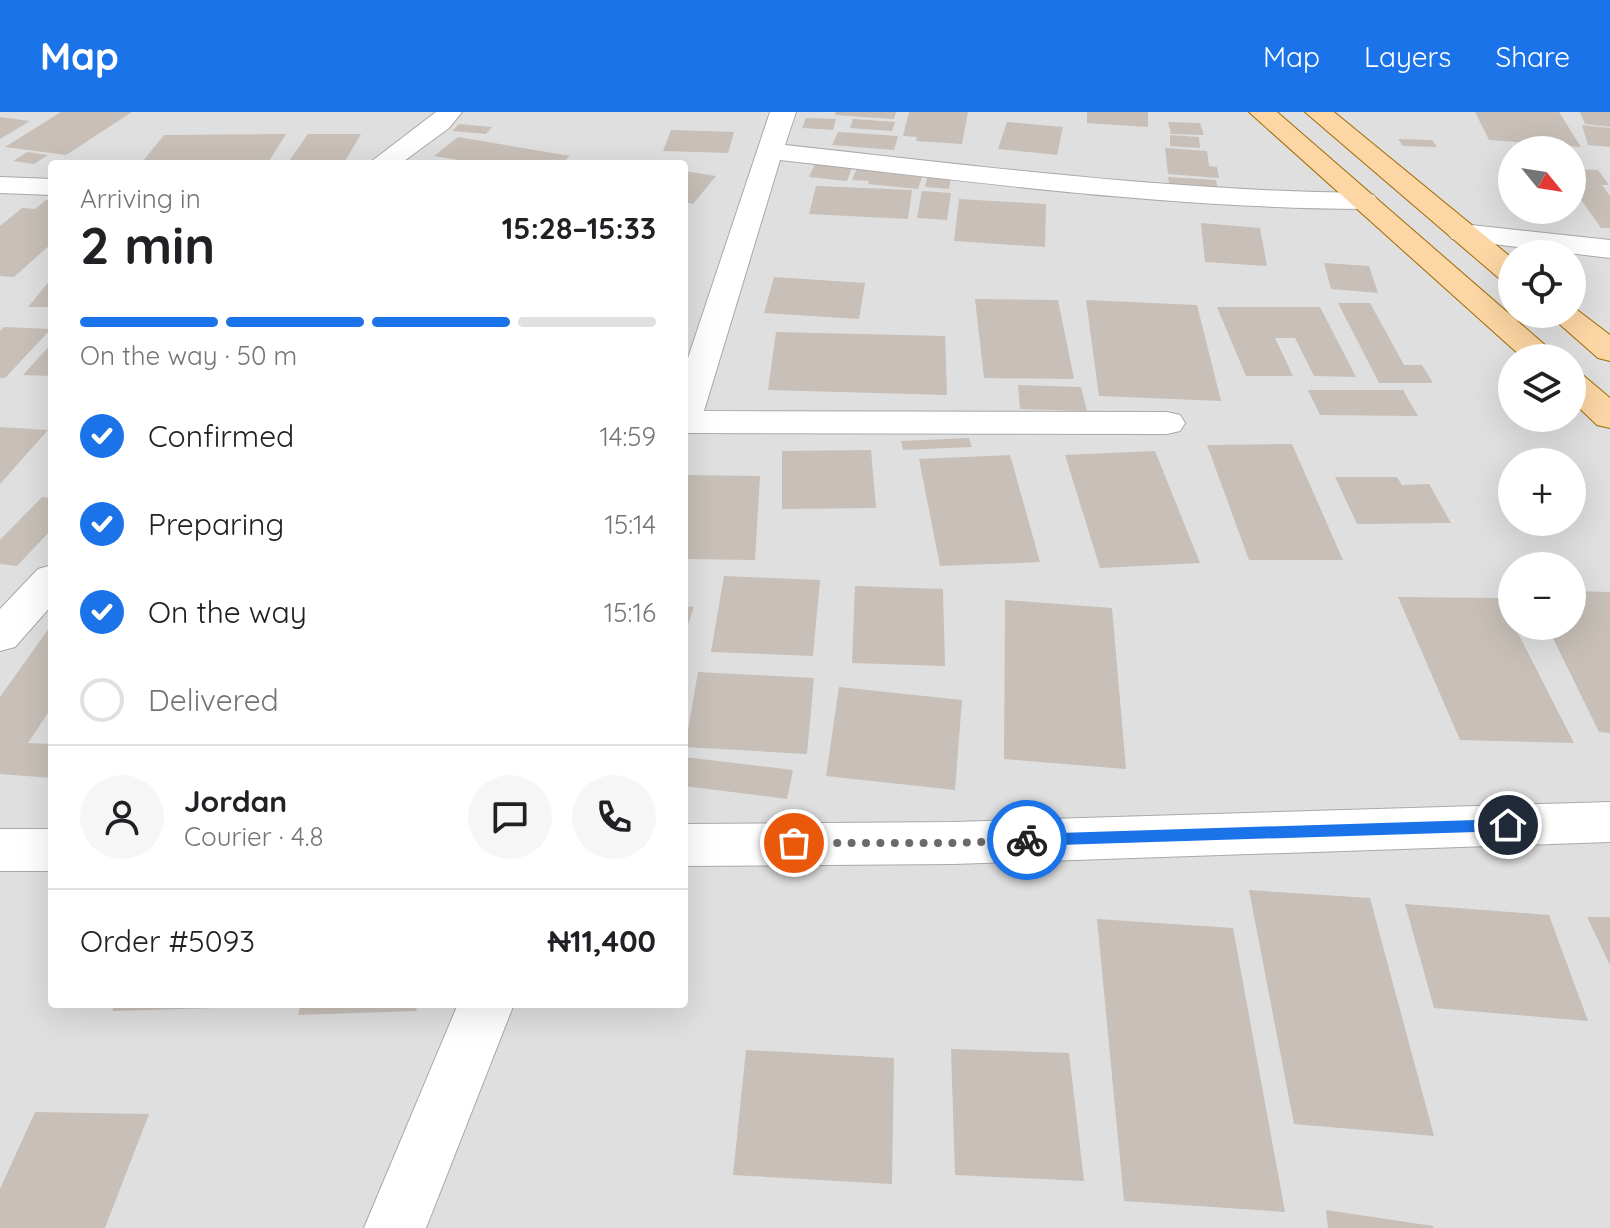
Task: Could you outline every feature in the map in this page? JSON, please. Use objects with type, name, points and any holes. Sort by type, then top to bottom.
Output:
[{"type":"main road","points":[[1262,112],[1527,344]]},
{"type":"main road","points":[[1318,112],[1498,262]]},
{"type":"main road","points":[[1581,328],[1610,351]]},
{"type":"main road","points":[[1586,396],[1610,417]]},
{"type":"street","points":[[388,160],[440,123],[449,112]]},
{"type":"street","points":[[688,409],[714,337],[743,228],[783,112]]},
{"type":"street","points":[[769,151],[1144,192],[1268,201],[1364,201]]},
{"type":"street","points":[[0,185],[48,187]]},
{"type":"street","points":[[1462,233],[1610,249]]},
{"type":"street","points":[[688,420],[1167,423]]},
{"type":"street","points":[[0,636],[48,583]]},
{"type":"street","points":[[688,845],[954,843],[1610,822]]},
{"type":"street","points":[[0,850],[48,850]]},
{"type":"street","points":[[395,1228],[484,1008]]},
{"type":"shaded area","points":[[0,112],[1610,112],[1610,1228],[0,1228]]},
{"type":"building","points":[[61,112],[132,112],[66,155],[5,147]]},
{"type":"building","points":[[836,112],[896,112],[894,119],[835,115]]},
{"type":"building","points":[[909,112],[968,112],[962,144],[916,141],[917,137],[903,136]]},
{"type":"building","points":[[1087,112],[1148,112],[1148,127],[1087,123]]},
{"type":"building","points":[[1475,112],[1559,112],[1574,136],[1498,136],[1498,141],[1489,140]]},
{"type":"building","points":[[1580,112],[1610,112],[1610,127],[1585,124]]},
{"type":"building","points":[[0,117],[30,121],[0,139]]},
{"type":"building","points":[[806,118],[836,119],[833,130],[802,128]]},
{"type":"building","points":[[853,119],[895,122],[892,131],[850,128]]},
{"type":"building","points":[[1007,122],[1063,127],[1057,155],[998,149]]},
{"type":"building","points":[[1168,122],[1200,123],[1204,135],[1171,134]]},
{"type":"building","points":[[459,124],[492,127],[486,134],[452,131]]},
{"type":"building","points":[[1582,125],[1610,128],[1610,147],[1588,145]]},
{"type":"building","points":[[671,130],[734,132],[728,153],[663,151]]},
{"type":"building","points":[[838,132],[898,136],[894,150],[832,145]]},
{"type":"building","points":[[286,134],[270,160],[144,160],[164,135]]},
{"type":"building","points":[[308,134],[361,134],[346,160],[290,160]]},
{"type":"building","points":[[1170,135],[1199,137],[1200,148],[1170,146]]},
{"type":"building","points":[[458,137],[570,156],[566,160],[458,160],[434,156]]},
{"type":"building","points":[[1398,139],[1432,140],[1437,147],[1403,146]]},
{"type":"building","points":[[1165,148],[1207,151],[1209,166],[1217,167],[1219,178],[1168,174]]},
{"type":"building","points":[[27,152],[48,155],[34,164],[13,161]]},
{"type":"building","points":[[815,164],[852,167],[847,181],[809,177]]},
{"type":"building","points":[[857,168],[922,177],[918,189],[868,184],[869,181],[852,180]]},
{"type":"building","points":[[1586,170],[1598,170],[1609,185],[1602,185],[1610,196],[1610,228],[1601,228],[1586,207]]},
{"type":"building","points":[[688,172],[716,176],[693,204],[688,203]]},
{"type":"building","points":[[928,174],[951,176],[949,189],[925,187]]},
{"type":"building","points":[[1168,177],[1216,180],[1218,191],[1170,188]]},
{"type":"building","points":[[816,186],[912,190],[908,219],[809,214]]},
{"type":"building","points":[[922,191],[951,193],[947,220],[917,218]]},
{"type":"building","points":[[959,199],[1046,204],[1045,247],[954,241]]},
{"type":"building","points":[[48,200],[48,247],[14,277],[0,276],[0,226],[22,208],[35,209]]},
{"type":"building","points":[[1201,223],[1260,228],[1267,266],[1205,262]]},
{"type":"building","points":[[1324,263],[1369,266],[1378,293],[1331,289]]},
{"type":"building","points":[[774,277],[865,283],[859,319],[764,313]]},
{"type":"building","points":[[48,283],[48,307],[28,307]]},
{"type":"building","points":[[975,299],[1058,300],[1074,379],[984,378]]},
{"type":"building","points":[[1086,300],[1197,305],[1221,401],[1099,396]]},
{"type":"building","points":[[1338,303],[1370,303],[1404,365],[1422,365],[1433,383],[1379,383]]},
{"type":"building","points":[[1217,307],[1320,307],[1356,377],[1314,376],[1295,338],[1275,338],[1293,376],[1246,376]]},
{"type":"building","points":[[4,327],[48,329],[5,378],[0,378],[0,331]]},
{"type":"building","points":[[776,332],[945,336],[947,395],[768,390]]},
{"type":"building","points":[[48,347],[48,376],[23,375]]},
{"type":"building","points":[[1018,385],[1081,387],[1087,411],[1020,409]]},
{"type":"building","points":[[1308,390],[1403,390],[1418,416],[1320,415]]},
{"type":"building","points":[[0,427],[48,430],[0,484]]},
{"type":"building","points":[[969,438],[972,447],[903,450],[901,441]]},
{"type":"building","points":[[1292,444],[1343,560],[1249,560],[1207,445]]},
{"type":"building","points":[[871,450],[876,508],[782,509],[782,451]]},
{"type":"building","points":[[1155,451],[1200,563],[1100,568],[1065,455]]},
{"type":"building","points":[[1010,455],[1040,562],[940,566],[919,459]]},
{"type":"building","points":[[688,475],[760,476],[755,560],[688,559]]},
{"type":"building","points":[[1335,477],[1397,477],[1402,485],[1429,484],[1451,523],[1357,524]]},
{"type":"building","points":[[42,497],[48,498],[48,533],[17,566],[0,564],[0,540]]},
{"type":"building","points":[[724,576],[820,580],[813,656],[711,652]]},
{"type":"building","points":[[855,586],[943,589],[945,666],[852,663]]},
{"type":"building","points":[[1586,591],[1610,592],[1610,733],[1599,732],[1554,640],[1586,640]]},
{"type":"building","points":[[1398,597],[1498,598],[1498,640],[1521,640],[1574,743],[1460,740]]},
{"type":"building","points":[[1005,600],[1112,608],[1126,769],[1004,759]]},
{"type":"building","points":[[688,606],[694,607],[688,624]]},
{"type":"building","points":[[48,630],[48,713],[28,743],[48,744],[48,778],[0,774],[0,697]]},
{"type":"building","points":[[698,672],[814,678],[807,754],[688,747]]},
{"type":"building","points":[[839,687],[962,700],[955,790],[826,776]]},
{"type":"building","points":[[688,757],[793,770],[787,799],[688,787]]},
{"type":"building","points":[[1249,890],[1370,898],[1434,1136],[1294,1124]]},
{"type":"building","points":[[1405,904],[1549,915],[1588,1021],[1434,1008]]},
{"type":"building","points":[[1587,917],[1610,917],[1610,965]]},
{"type":"building","points":[[1097,919],[1233,928],[1285,1212],[1124,1201]]},
{"type":"building","points":[[113,1008],[216,1008],[112,1011]]},
{"type":"building","points":[[300,1008],[417,1008],[416,1011],[298,1015]]},
{"type":"building","points":[[951,1049],[1069,1053],[1084,1181],[955,1175]]},
{"type":"building","points":[[746,1050],[894,1058],[892,1184],[733,1175]]},
{"type":"building","points":[[35,1112],[149,1114],[105,1228],[0,1228],[0,1189]]},
{"type":"building","points":[[1326,1210],[1433,1226],[1433,1228],[1328,1228]]},
{"type":"way so far","points":[[794,843],[1027,840]]},
{"type":"route","points":[[1027,840],[1508,825]]}]
